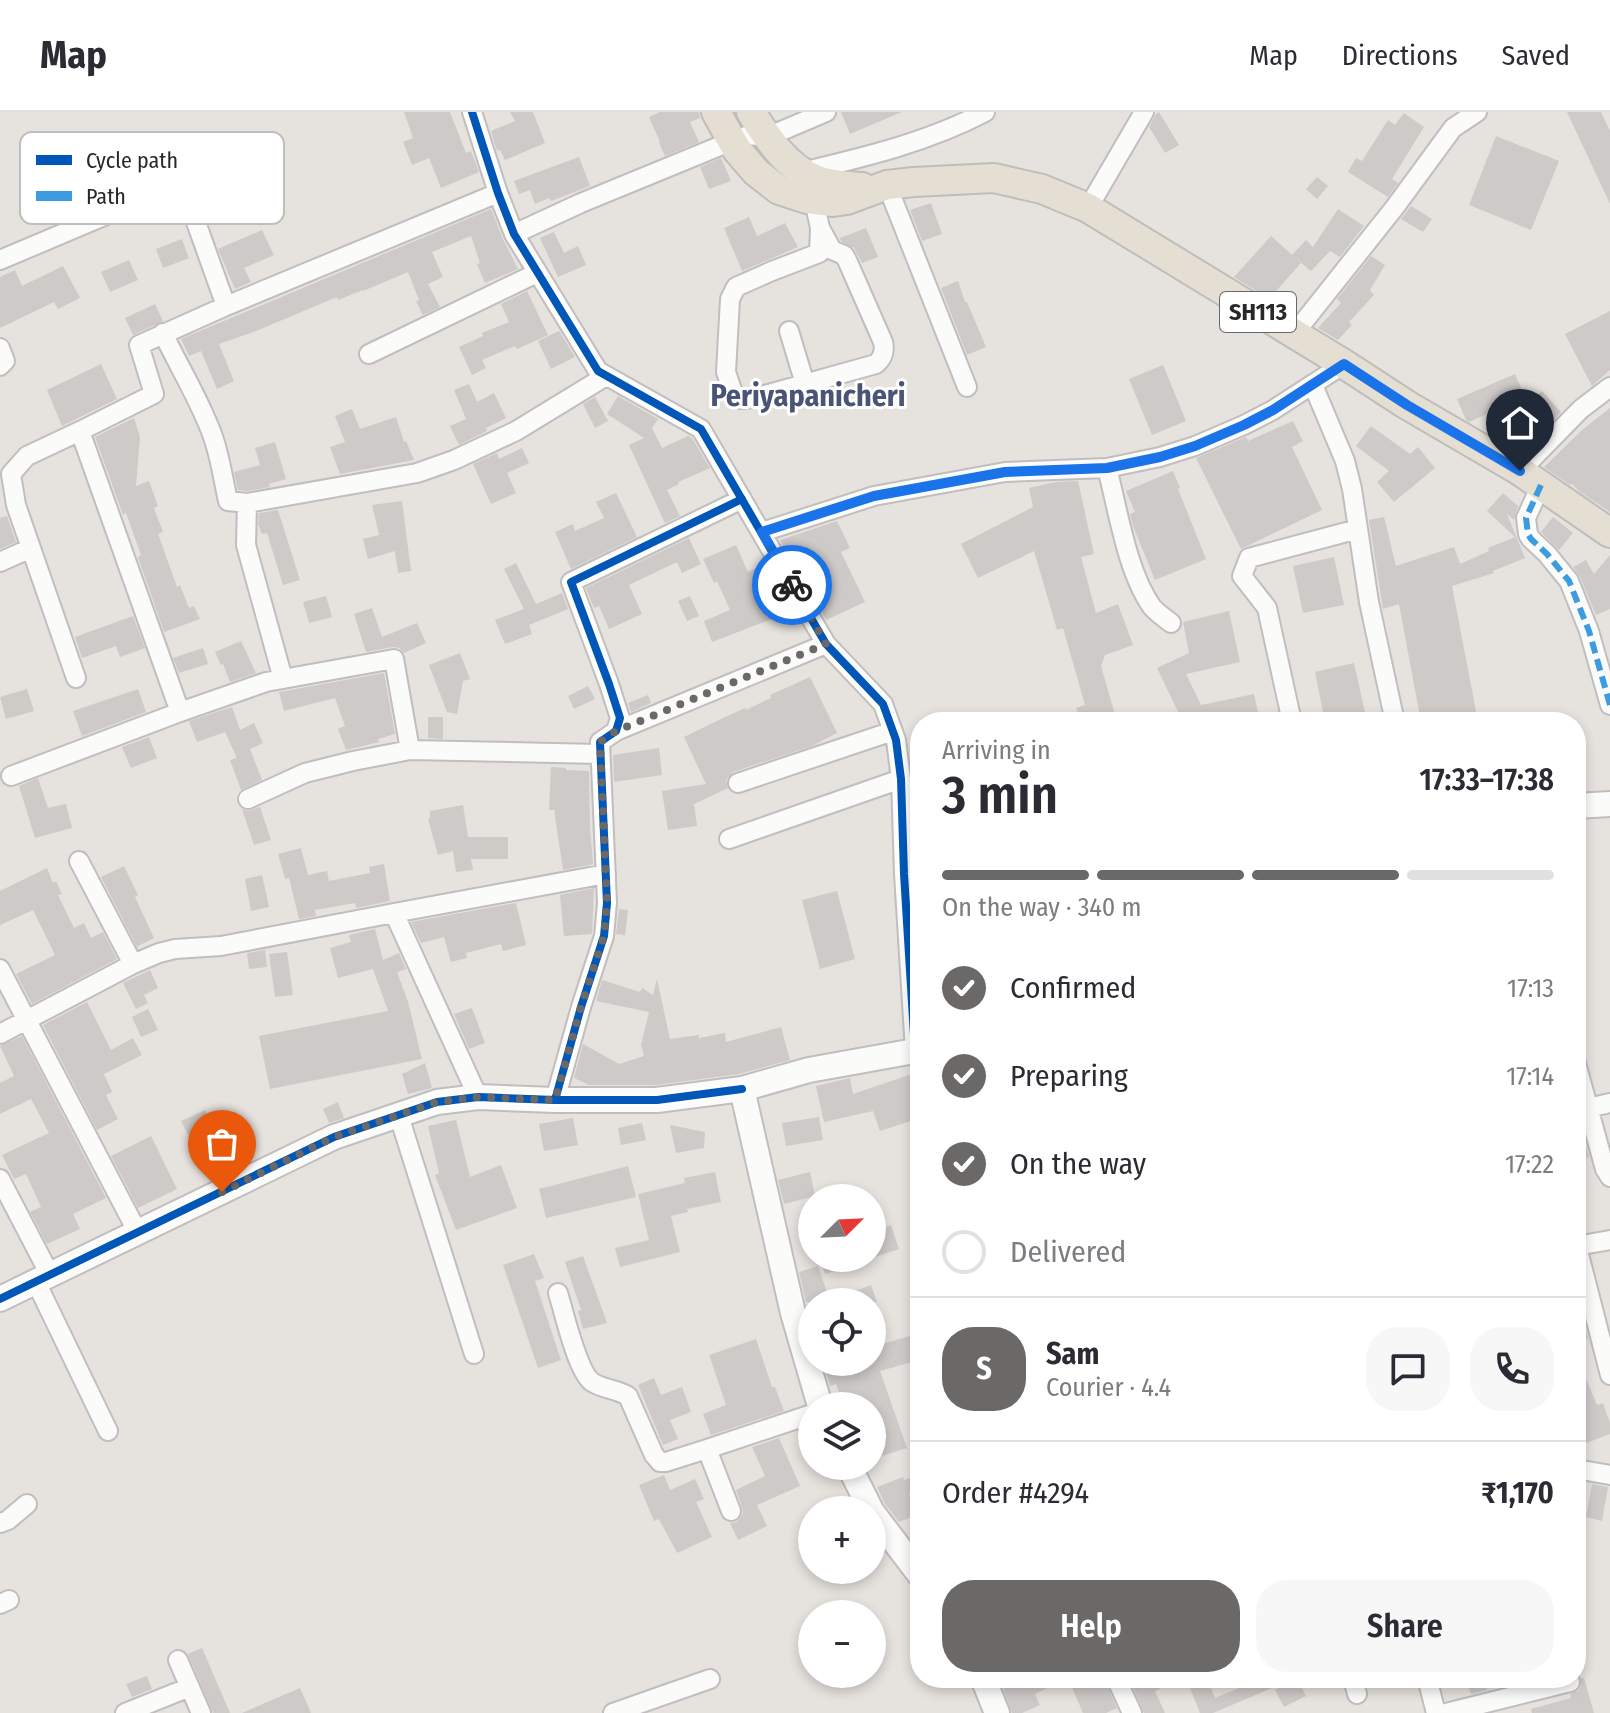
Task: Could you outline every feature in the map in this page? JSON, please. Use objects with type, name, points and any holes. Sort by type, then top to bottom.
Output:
[{"type":"main road","name":"SH113","points":[[716,112],[737,150],[756,172],[779,190],[814,200],[847,200],[883,187],[914,182],[994,178],[1042,189],[1088,208],[1531,478],[1610,533]]},
{"type":"main road","name":"SH113","points":[[751,112],[782,155],[802,172],[838,185],[883,187]]},
{"type":"street","points":[[472,112],[514,234],[598,371],[701,429],[826,644],[883,704],[896,740],[901,779],[910,963]]},
{"type":"street","points":[[514,234],[732,141],[749,135],[767,137],[826,112]]},
{"type":"street","points":[[802,172],[899,147],[950,129],[985,112]]},
{"type":"street","points":[[1088,208],[1144,112]]},
{"type":"street","points":[[1294,334],[1395,207],[1449,120],[1477,112]]},
{"type":"street","points":[[883,187],[967,387]]},
{"type":"street","points":[[76,678],[16,505],[11,474],[27,456],[154,394],[139,345],[498,193]]},
{"type":"street","points":[[814,200],[824,244],[844,255],[884,349],[876,364],[741,399],[735,395],[726,372],[730,299],[736,287],[824,244]]},
{"type":"street","points":[[0,260],[85,224]]},
{"type":"street","points":[[197,224],[226,306]]},
{"type":"street","points":[[369,354],[537,273]]},
{"type":"street","points":[[789,331],[805,384]]},
{"type":"street","points":[[163,333],[213,437],[228,501],[247,503],[417,473],[454,460],[516,431],[606,376]]},
{"type":"street","points":[[0,348],[5,361],[0,366]]},
{"type":"street","points":[[762,532],[874,496],[1005,472],[1107,468],[1160,457],[1195,446],[1254,420],[1344,364]]},
{"type":"street","points":[[1313,385],[1345,461],[1352,489],[1369,602],[1393,712]]},
{"type":"street","points":[[1610,387],[1581,409],[1531,478],[1526,518],[1531,539],[1569,581],[1589,631],[1610,705]]},
{"type":"street","points":[[80,431],[180,712]]},
{"type":"street","points":[[1107,468],[1140,587],[1154,610],[1171,623]]},
{"type":"street","points":[[616,731],[620,718],[571,582],[742,499]]},
{"type":"street","points":[[247,503],[246,545],[283,679]]},
{"type":"street","points":[[1290,712],[1267,608],[1242,576],[1249,558],[1358,529]]},
{"type":"street","points":[[0,562],[31,548]]},
{"type":"street","points":[[555,1100],[604,936],[607,903],[600,742],[616,731],[826,644]]},
{"type":"street","points":[[11,776],[266,682],[394,659],[410,750]]},
{"type":"street","points":[[738,783],[893,731]]},
{"type":"street","points":[[248,799],[305,773],[410,750],[600,754]]},
{"type":"street","points":[[729,839],[901,779]]},
{"type":"street","points":[[1586,805],[1610,804]]},
{"type":"street","points":[[79,861],[133,964]]},
{"type":"street","points":[[0,1034],[159,953],[221,946],[606,874]]},
{"type":"street","points":[[394,913],[478,1097]]},
{"type":"street","points":[[0,969],[138,1233]]},
{"type":"street","points":[[0,1299],[334,1137],[437,1102],[478,1097],[657,1100],[742,1089],[809,1070],[910,1051]]},
{"type":"street","points":[[742,1089],[793,1313],[816,1392]]},
{"type":"street","points":[[1586,1100],[1610,1177]]},
{"type":"street","points":[[1588,1108],[1610,1103]]},
{"type":"street","points":[[399,1116],[474,1354]]},
{"type":"street","points":[[0,1179],[108,1431]]},
{"type":"street","points":[[1586,1244],[1610,1240]]},
{"type":"street","points":[[1586,1278],[1606,1344],[1610,1375]]},
{"type":"street","points":[[558,1293],[580,1366],[590,1381],[628,1396],[660,1462],[798,1419]]},
{"type":"street","points":[[707,1449],[731,1511]]},
{"type":"street","points":[[1586,1471],[1610,1475]]},
{"type":"street","points":[[0,1523],[27,1504]]},
{"type":"street","points":[[886,1530],[910,1562]]},
{"type":"street","points":[[178,1660],[201,1713]]},
{"type":"street","points":[[613,1713],[710,1679]]},
{"type":"street","points":[[125,1713],[190,1687]]},
{"type":"street","points":[[987,1688],[997,1713]]},
{"type":"street","points":[[1121,1688],[1132,1713]]},
{"type":"street","points":[[1430,1688],[1436,1713]]},
{"type":"street","points":[[1446,1713],[1546,1688]]},
{"type":"building","points":[[404,112],[450,112],[466,153],[471,151],[479,172],[441,188],[429,158],[412,165],[403,142],[413,138]]},
{"type":"building","points":[[510,112],[533,112],[545,143],[505,160],[500,150],[497,151],[491,131],[515,121]]},
{"type":"building","points":[[660,112],[699,112],[700,118],[690,122],[699,142],[665,156],[649,117]]},
{"type":"building","points":[[841,112],[902,112],[850,134]]},
{"type":"building","points":[[1159,112],[1179,145],[1165,153],[1149,127]]},
{"type":"building","points":[[1567,112],[1601,112],[1610,131],[1610,204]]},
{"type":"building","points":[[1404,113],[1424,127],[1392,179],[1398,183],[1388,197],[1348,172],[1356,158],[1362,161],[1388,120],[1395,125]]},
{"type":"building","points":[[1496,136],[1559,161],[1531,230],[1469,205]]},
{"type":"building","points":[[579,157],[590,186],[535,204],[530,190],[519,194],[514,181]]},
{"type":"building","points":[[721,158],[731,181],[709,189],[700,167]]},
{"type":"building","points":[[1317,177],[1328,186],[1317,199],[1306,189]]},
{"type":"building","points":[[931,203],[942,234],[922,241],[910,210]]},
{"type":"building","points":[[1411,206],[1432,219],[1423,232],[1401,219]]},
{"type":"building","points":[[491,209],[518,269],[485,283],[471,236],[432,252],[443,277],[428,284],[440,307],[423,315],[408,272],[338,300],[337,297],[219,344],[234,381],[217,389],[201,351],[189,356],[181,339]]},
{"type":"building","points":[[1338,209],[1364,226],[1340,257],[1330,251],[1311,271],[1292,255],[1306,240],[1313,247]]},
{"type":"building","points":[[749,217],[757,236],[785,223],[798,247],[742,271],[724,228]]},
{"type":"building","points":[[866,228],[878,257],[862,263],[854,248],[840,238]]},
{"type":"building","points":[[262,230],[274,255],[244,268],[251,282],[235,289],[218,249]]},
{"type":"building","points":[[554,232],[564,253],[578,246],[586,265],[558,277],[540,238]]},
{"type":"building","points":[[1271,236],[1301,263],[1269,299],[1234,277]]},
{"type":"building","points":[[182,239],[189,258],[163,268],[156,249]]},
{"type":"building","points":[[1371,256],[1385,265],[1370,290],[1374,295],[1349,322],[1352,325],[1338,340],[1318,328],[1341,303],[1337,299]]},
{"type":"building","points":[[129,260],[138,280],[110,292],[101,272]]},
{"type":"building","points":[[63,266],[80,298],[58,309],[54,302],[0,328],[0,277],[15,270],[22,286]]},
{"type":"building","points":[[958,281],[986,347],[967,355],[941,288]]},
{"type":"building","points":[[527,291],[548,335],[482,360],[486,368],[472,375],[459,347],[509,322],[501,304]]},
{"type":"building","points":[[155,304],[163,321],[133,335],[125,318]]},
{"type":"building","points":[[1610,311],[1610,370],[1592,386],[1565,334]]},
{"type":"building","points":[[559,331],[575,357],[551,369],[538,341]]},
{"type":"building","points":[[101,364],[117,399],[62,426],[47,390]]},
{"type":"building","points":[[1163,365],[1186,421],[1152,435],[1129,379]]},
{"type":"building","points":[[1515,374],[1528,404],[1542,391],[1561,412],[1538,436],[1510,404],[1469,422],[1466,420],[1457,399]]},
{"type":"building","points":[[469,384],[477,402],[494,393],[506,418],[459,445],[450,426],[466,419],[454,390]]},
{"type":"building","points":[[618,396],[658,419],[652,428],[662,448],[688,436],[710,468],[667,490],[680,516],[665,523],[629,445],[644,438],[607,414]]},
{"type":"building","points":[[595,397],[608,421],[595,428],[583,404]]},
{"type":"building","points":[[1610,408],[1610,512],[1544,467]]},
{"type":"building","points":[[352,409],[360,429],[396,417],[414,460],[340,474],[330,447],[345,442],[335,416]]},
{"type":"building","points":[[134,418],[140,437],[136,486],[149,481],[163,532],[158,534],[177,587],[180,585],[189,608],[194,606],[200,619],[164,632],[138,557],[141,555],[95,437]]},
{"type":"building","points":[[1293,421],[1303,441],[1292,447],[1322,510],[1241,549],[1196,458],[1246,437],[1248,441]]},
{"type":"building","points":[[1371,426],[1410,454],[1418,447],[1435,468],[1394,502],[1377,482],[1389,471],[1356,446]]},
{"type":"building","points":[[275,442],[286,479],[269,484],[270,487],[238,490],[234,472],[260,465],[255,448]]},
{"type":"building","points":[[522,448],[529,463],[507,473],[516,493],[491,504],[473,464],[497,453],[499,459]]},
{"type":"building","points":[[1173,471],[1206,559],[1155,580],[1133,526],[1130,514],[1135,512],[1126,491]]},
{"type":"building","points":[[1078,481],[1094,554],[1081,557],[1096,613],[1118,604],[1133,645],[1105,655],[1101,666],[1114,712],[1077,712],[1076,708],[1085,705],[1063,628],[1057,630],[1034,551],[978,578],[961,544],[1033,507],[1029,488]]},
{"type":"building","points":[[616,493],[637,537],[571,569],[555,532],[573,524],[575,531],[604,518],[596,502]]},
{"type":"building","points":[[1503,493],[1518,506],[1514,520],[1507,514],[1525,558],[1494,573],[1452,586],[1476,712],[1419,712],[1399,604],[1383,609],[1369,520],[1384,517],[1396,566],[1454,547],[1460,564],[1515,537],[1487,511]]},
{"type":"building","points":[[402,501],[411,571],[398,573],[395,551],[368,559],[363,539],[379,535],[372,505]]},
{"type":"building","points":[[278,510],[300,580],[283,585],[267,533],[262,534],[258,524],[259,513]]},
{"type":"building","points":[[7,516],[16,542],[0,549],[0,518]]},
{"type":"building","points":[[1553,517],[1573,533],[1559,550],[1541,532]]},
{"type":"building","points":[[837,521],[850,548],[841,552],[865,602],[826,620],[780,540]]},
{"type":"building","points":[[689,538],[701,564],[682,573],[677,562],[629,585],[642,614],[609,629],[599,606],[594,608],[586,588]]},
{"type":"building","points":[[736,545],[748,572],[766,564],[793,611],[712,642],[704,621],[730,610],[703,559]]},
{"type":"building","points":[[1610,555],[1610,609],[1596,615],[1573,567],[1586,560],[1594,574]]},
{"type":"building","points":[[1334,557],[1344,605],[1303,613],[1293,566]]},
{"type":"building","points":[[516,563],[536,604],[562,593],[568,609],[529,625],[532,634],[505,644],[495,620],[524,609],[504,569]]},
{"type":"building","points":[[326,596],[332,617],[309,623],[303,602]]},
{"type":"building","points":[[690,596],[699,616],[687,621],[678,601]]},
{"type":"building","points":[[372,608],[382,637],[417,623],[426,643],[404,653],[393,647],[366,652],[354,614]]},
{"type":"building","points":[[1229,611],[1240,662],[1186,674],[1201,705],[1254,694],[1258,712],[1178,712],[1157,668],[1189,653],[1183,622]]},
{"type":"building","points":[[133,616],[145,648],[120,657],[116,646],[82,658],[75,637]]},
{"type":"building","points":[[241,641],[256,673],[230,682],[215,652]]},
{"type":"building","points":[[203,648],[208,664],[179,673],[173,658]]},
{"type":"building","points":[[460,653],[470,679],[463,681],[457,714],[447,712],[429,665]]},
{"type":"building","points":[[1354,663],[1365,712],[1323,712],[1315,672]]},
{"type":"building","points":[[384,673],[395,734],[378,739],[379,742],[346,750],[338,729],[345,726],[335,698],[284,711],[279,692]]},
{"type":"building","points":[[810,677],[837,733],[812,746],[733,772],[726,780],[728,788],[694,804],[697,826],[668,830],[662,791],[706,784],[684,737]]},
{"type":"building","points":[[588,686],[595,699],[574,709],[568,696]]},
{"type":"building","points":[[27,689],[34,711],[6,719],[0,697]]},
{"type":"building","points":[[138,689],[146,712],[82,736],[73,711]]},
{"type":"building","points":[[648,695],[651,703],[631,712],[628,703]]},
{"type":"building","points":[[232,707],[240,730],[254,723],[263,743],[250,749],[262,780],[241,790],[230,760],[237,758],[225,732],[197,742],[189,721]]},
{"type":"building","points":[[428,717],[443,717],[443,739],[428,738]]},
{"type":"building","points":[[149,737],[157,758],[131,768],[122,747]]},
{"type":"building","points":[[659,748],[662,775],[614,782],[613,755]]},
{"type":"building","points":[[551,767],[589,771],[593,864],[563,870],[554,810],[549,810]]},
{"type":"building","points":[[38,778],[48,808],[66,804],[72,828],[35,838],[19,786]]},
{"type":"building","points":[[463,805],[468,837],[508,837],[508,859],[471,859],[473,870],[456,872],[453,851],[438,855],[428,819],[430,811]]},
{"type":"building","points":[[260,807],[271,840],[254,845],[242,809],[248,811]]},
{"type":"building","points":[[301,848],[308,875],[327,871],[329,881],[370,873],[369,867],[384,864],[390,901],[356,908],[355,903],[315,910],[316,916],[299,919],[289,878],[285,879],[278,854]]},
{"type":"building","points":[[124,866],[154,938],[138,946],[138,949],[101,877]]},
{"type":"building","points":[[47,868],[62,894],[58,895],[74,928],[84,923],[91,938],[103,932],[117,959],[32,1004],[16,974],[55,955],[33,910],[0,925],[0,891]]},
{"type":"building","points":[[262,875],[269,907],[251,911],[245,879]]},
{"type":"building","points":[[594,888],[592,934],[564,936],[560,895]]},
{"type":"building","points":[[837,891],[855,959],[820,969],[802,900]]},
{"type":"building","points":[[516,903],[526,945],[503,951],[501,944],[466,953],[467,958],[451,962],[444,937],[421,943],[411,922]]},
{"type":"building","points":[[619,909],[628,910],[625,935],[616,934]]},
{"type":"building","points":[[375,929],[383,960],[399,953],[406,969],[397,972],[422,1059],[270,1089],[259,1036],[388,1011],[373,969],[338,978],[330,948],[351,942],[349,935]]},
{"type":"building","points":[[265,950],[267,967],[249,969],[247,953]]},
{"type":"building","points":[[287,952],[293,995],[275,997],[269,954]]},
{"type":"building","points":[[150,970],[158,988],[144,995],[148,1003],[136,1009],[123,983]]},
{"type":"building","points":[[657,979],[670,1039],[725,1033],[726,1042],[781,1027],[790,1060],[739,1074],[656,1085],[589,1085],[574,1078],[583,1044],[619,1064],[644,1056],[641,1045],[649,1012],[596,1001],[602,980],[640,992],[642,988],[653,995]]},
{"type":"building","points":[[87,1002],[111,1050],[133,1038],[142,1055],[104,1074],[112,1092],[106,1095],[118,1119],[97,1130],[43,1025]]},
{"type":"building","points":[[472,1008],[485,1043],[469,1049],[454,1014]]},
{"type":"building","points":[[148,1009],[158,1030],[141,1037],[132,1017]]},
{"type":"building","points":[[22,1036],[106,1198],[73,1214],[80,1229],[47,1244],[30,1212],[41,1207],[26,1174],[14,1179],[2,1155],[49,1133],[31,1099],[0,1114],[0,1083],[14,1076],[0,1046]]},
{"type":"building","points":[[425,1063],[432,1088],[408,1094],[402,1074]]},
{"type":"building","points":[[910,1075],[910,1121],[880,1131],[873,1111],[824,1122],[816,1086],[850,1078],[853,1094]]},
{"type":"building","points":[[338,1102],[344,1118],[329,1123],[323,1109]]},
{"type":"building","points":[[205,1110],[219,1138],[211,1142],[223,1167],[208,1173],[181,1121]]},
{"type":"building","points":[[819,1117],[823,1140],[786,1146],[782,1123]]},
{"type":"building","points":[[573,1118],[578,1145],[544,1151],[539,1124]]},
{"type":"building","points":[[456,1120],[470,1177],[501,1165],[517,1208],[456,1230],[435,1175],[439,1173],[428,1126]]},
{"type":"building","points":[[642,1123],[646,1140],[621,1145],[618,1128]]},
{"type":"building","points":[[670,1125],[705,1132],[704,1148],[676,1153]]},
{"type":"building","points":[[151,1136],[177,1189],[138,1208],[111,1156]]},
{"type":"building","points":[[628,1166],[636,1197],[546,1218],[539,1189]]},
{"type":"building","points":[[715,1172],[721,1202],[687,1209],[688,1212],[671,1216],[680,1252],[620,1267],[615,1248],[649,1240],[638,1194],[685,1183],[684,1178]]},
{"type":"building","points":[[810,1172],[812,1184],[798,1184],[798,1200],[784,1204],[778,1180]]},
{"type":"building","points":[[891,1225],[899,1249],[886,1253],[886,1227]]},
{"type":"building","points":[[534,1254],[544,1278],[535,1281],[561,1360],[538,1368],[503,1265]]},
{"type":"building","points":[[583,1256],[607,1323],[583,1329],[578,1311],[581,1310],[565,1262]]},
{"type":"building","points":[[799,1272],[820,1272],[826,1288],[803,1288]]},
{"type":"building","points":[[910,1336],[910,1363],[886,1369],[886,1343]]},
{"type":"building","points":[[756,1339],[772,1387],[775,1387],[784,1411],[711,1435],[703,1414],[726,1405],[709,1355]]},
{"type":"building","points":[[827,1376],[882,1376],[907,1448],[886,1455],[886,1392],[839,1392],[836,1384],[830,1386]]},
{"type":"building","points":[[654,1378],[661,1395],[682,1387],[691,1412],[670,1420],[678,1439],[663,1445],[638,1385]]},
{"type":"building","points":[[1586,1378],[1597,1405],[1603,1403],[1610,1423],[1610,1434],[1586,1443]]},
{"type":"building","points":[[779,1438],[800,1486],[757,1505],[767,1526],[738,1540],[730,1523],[736,1522],[743,1514],[736,1490],[765,1476],[752,1447]]},
{"type":"building","points":[[664,1475],[670,1490],[695,1479],[704,1499],[696,1502],[712,1537],[677,1553],[659,1519],[654,1521],[639,1485]]},
{"type":"building","points":[[903,1477],[904,1480],[910,1478],[910,1517],[899,1522],[886,1505],[886,1496],[881,1496],[877,1487]]},
{"type":"building","points":[[1592,1484],[1608,1487],[1602,1521],[1586,1517]]},
{"type":"building","points":[[202,1648],[230,1713],[213,1713],[188,1654]]},
{"type":"building","points":[[147,1676],[152,1689],[132,1697],[126,1684]]},
{"type":"building","points":[[1586,1685],[1594,1713],[1532,1713],[1531,1709],[1571,1698],[1570,1694]]},
{"type":"building","points":[[300,1688],[311,1713],[242,1713]]},
{"type":"building","points":[[1047,1688],[1035,1694],[1040,1705],[1022,1713],[1012,1713],[1003,1689]]},
{"type":"building","points":[[1072,1688],[1108,1688],[1117,1708],[1106,1713],[1083,1713]]},
{"type":"building","points":[[1134,1688],[1162,1688],[1155,1691],[1165,1713],[1144,1713]]},
{"type":"building","points":[[1190,1688],[1211,1688],[1215,1698],[1239,1688],[1272,1688],[1213,1713],[1200,1713]]},
{"type":"building","points":[[1302,1688],[1306,1696],[1284,1707],[1275,1690]]},
{"type":"building","points":[[1469,1688],[1487,1690],[1471,1694]]},
{"type":"marked path","points":[[1541,485],[1526,518],[1528,534],[1569,581],[1589,631],[1610,705]]},
{"type":"cycle path","points":[[472,112],[514,234],[598,371],[701,429],[826,644],[883,704],[896,740],[901,779],[910,971]]},
{"type":"cycle path","points":[[555,1100],[604,936],[607,903],[600,742],[616,731],[620,718],[571,582],[742,499]]},
{"type":"cycle path","points":[[0,1299],[334,1137],[437,1102],[478,1097],[657,1100],[742,1089]]},
{"type":"way so far","points":[[222,1192],[334,1137],[437,1102],[478,1097],[555,1100],[604,936],[607,903],[600,742],[616,731],[826,644],[792,585]]},
{"type":"district","name":"Periyapanicheri","points":[[808,396]]},
{"type":"route","points":[[792,585],[762,532],[874,496],[1005,472],[1107,468],[1160,457],[1244,425],[1344,364],[1520,471]]}]
